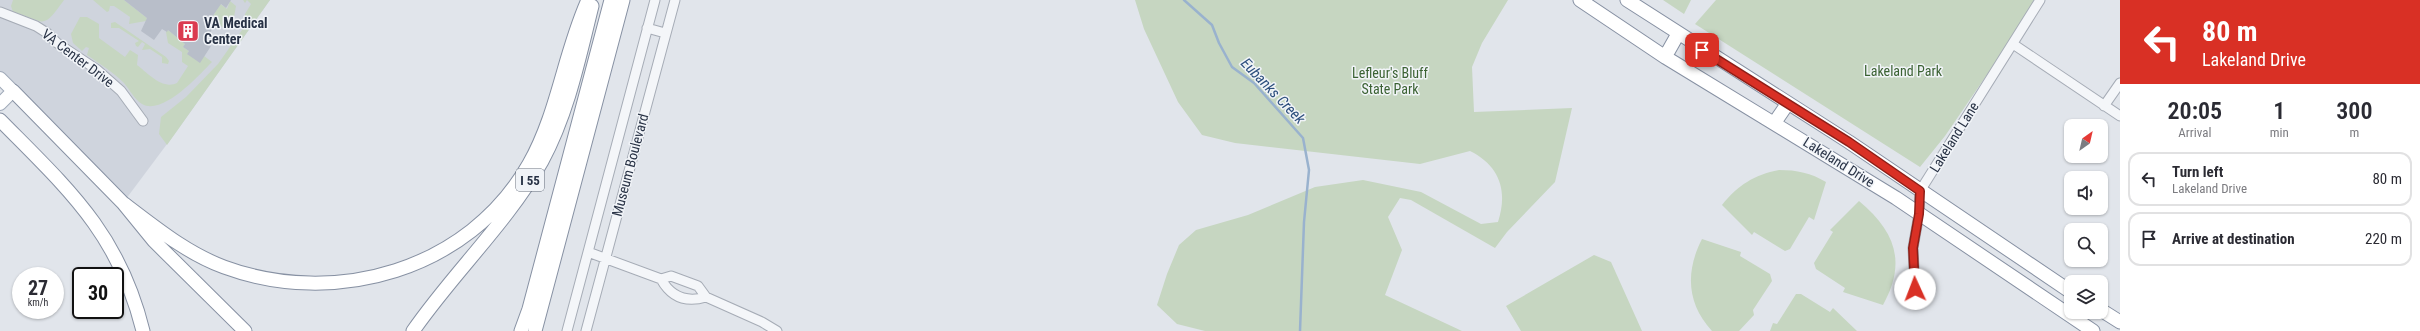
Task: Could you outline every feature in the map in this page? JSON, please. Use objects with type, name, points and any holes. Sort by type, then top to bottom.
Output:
[{"type":"highway","points":[[123,203],[193,253],[222,266],[268,279],[313,284],[362,280],[405,268],[425,260],[470,232],[492,214],[517,183],[529,164],[552,113],[577,25],[588,0]]},
{"type":"highway","name":"I 55","points":[[413,331],[506,214],[542,161],[558,125],[572,86],[594,0]]},
{"type":"highway","points":[[521,331],[529,309],[611,0]]},
{"type":"highway","points":[[535,331],[622,0]]},
{"type":"highway","name":"Lakeland Drive","points":[[1580,0],[1665,57],[1775,122],[1919,214],[2093,331]]},
{"type":"highway","name":"Lakeland Drive","points":[[1627,0],[1788,103],[2064,287]]},
{"type":"highway","points":[[1665,57],[1678,34]]},
{"type":"highway","points":[[13,91],[123,203],[154,241],[245,331]]},
{"type":"highway","points":[[1775,122],[1788,103]]},
{"type":"highway","points":[[0,120],[70,191],[98,225],[120,265],[143,328]]},
{"type":"highway","points":[[2108,314],[2120,322]]},
{"type":"main road","points":[[0,78],[13,91],[0,104]]},
{"type":"street","name":"Museum Boulevard","points":[[567,331],[655,0]]},
{"type":"street","name":"Museum Boulevard","points":[[586,331],[675,0]]},
{"type":"street","name":"Lakeland Lane","points":[[1915,289],[1913,248],[1919,214],[1920,191],[2040,0]]},
{"type":"street","name":"VA Center Drive","points":[[0,12],[36,26],[47,33],[57,44],[96,69],[121,91],[143,121]]},
{"type":"street","points":[[647,28],[665,33]]},
{"type":"street","points":[[2013,44],[2120,116]]},
{"type":"street","points":[[2104,106],[2120,83]]},
{"type":"street","points":[[588,252],[606,257],[661,278],[671,276],[698,286],[706,298],[762,322],[777,331]]},
{"type":"street","points":[[661,278],[667,291],[691,301],[706,298]]},
{"type":"shaded area","points":[[0,0],[270,0],[176,132],[123,203],[0,78]]},
{"type":"green space","points":[[13,0],[64,0],[51,17],[46,20],[38,21],[13,12],[11,6]]},
{"type":"green space","points":[[93,0],[124,0],[147,18],[146,21],[129,24],[130,17],[114,6],[110,6],[109,11],[107,12]]},
{"type":"green space","points":[[215,0],[227,9],[230,1],[236,6],[232,28],[225,29],[217,23],[218,20],[212,17],[215,13]]},
{"type":"green space","points":[[247,0],[270,0],[167,145],[159,134],[161,117],[186,97],[218,64],[242,30],[245,14],[251,4]]},
{"type":"green space","name":"Lefleur's Bluff State Park","points":[[1135,0],[1508,0],[1482,43],[1472,67],[1474,112],[1572,108],[1555,182],[1507,232],[1495,248],[1411,200],[1400,198],[1388,217],[1402,250],[1385,295],[1462,331],[1205,331],[1177,324],[1157,305],[1167,274],[1179,245],[1196,230],[1248,215],[1315,187],[1363,180],[1421,192],[1481,224],[1498,222],[1502,200],[1499,180],[1495,172],[1480,157],[1470,151],[1420,164],[1235,143],[1202,135],[1178,102],[1144,29]]},
{"type":"green space","points":[[1663,0],[1691,0],[1684,14]]},
{"type":"green space","name":"Lakeland Park","points":[[1716,0],[2038,0],[1945,136],[1920,167],[1695,24]]},
{"type":"green space","points":[[80,17],[87,17],[99,24],[99,38],[125,57],[130,50],[138,55],[137,65],[156,80],[166,84],[171,85],[177,83],[188,66],[182,62],[182,52],[168,43],[166,32],[168,30],[185,44],[183,47],[189,51],[187,54],[204,56],[212,62],[190,84],[170,99],[160,104],[151,106],[142,104],[120,79],[87,55],[89,48],[86,47],[82,51],[73,43],[71,34]]},
{"type":"green space","points":[[115,22],[166,57],[169,61],[168,64],[162,63],[162,57],[150,49],[142,50],[145,44],[142,42],[138,47],[135,43],[139,41],[119,28],[111,28],[111,23]]},
{"type":"green space","points":[[1779,170],[1804,173],[1815,176],[1826,182],[1814,220],[1809,217],[1790,249],[1785,251],[1754,232],[1752,235],[1722,205],[1740,186],[1754,178]]},
{"type":"green space","points":[[1859,201],[1881,224],[1889,236],[1894,248],[1894,275],[1883,305],[1843,292],[1845,288],[1816,269],[1814,263],[1833,232],[1830,230]]},
{"type":"green space","points":[[1702,239],[1741,252],[1740,256],[1770,274],[1772,281],[1753,310],[1754,315],[1739,331],[1712,331],[1704,321],[1693,299],[1691,275],[1693,264]]},
{"type":"green space","points":[[1594,255],[1611,262],[1642,331],[1521,331],[1506,306]]},
{"type":"green space","points":[[1796,294],[1801,294],[1830,312],[1833,308],[1857,331],[1770,331],[1773,323],[1777,324]]},
{"type":"building","name":"VA Medical Center","points":[[124,0],[231,0],[226,8],[221,4],[212,17],[218,21],[204,41],[211,46],[200,63],[187,54],[189,51],[183,47],[185,44],[168,30],[167,32],[162,29],[154,40],[141,31],[147,18]]},
{"type":"waterway","name":"Eubanks Creek","points":[[1184,0],[1212,25],[1219,43],[1232,67],[1254,83],[1303,138],[1309,170],[1304,222],[1300,331]]},
{"type":"place","name":"VA Medical Center","points":[[188,31]]},
{"type":"route","points":[[1702,50],[1849,142],[1920,191],[1919,214],[1913,248],[1915,289]]}]
